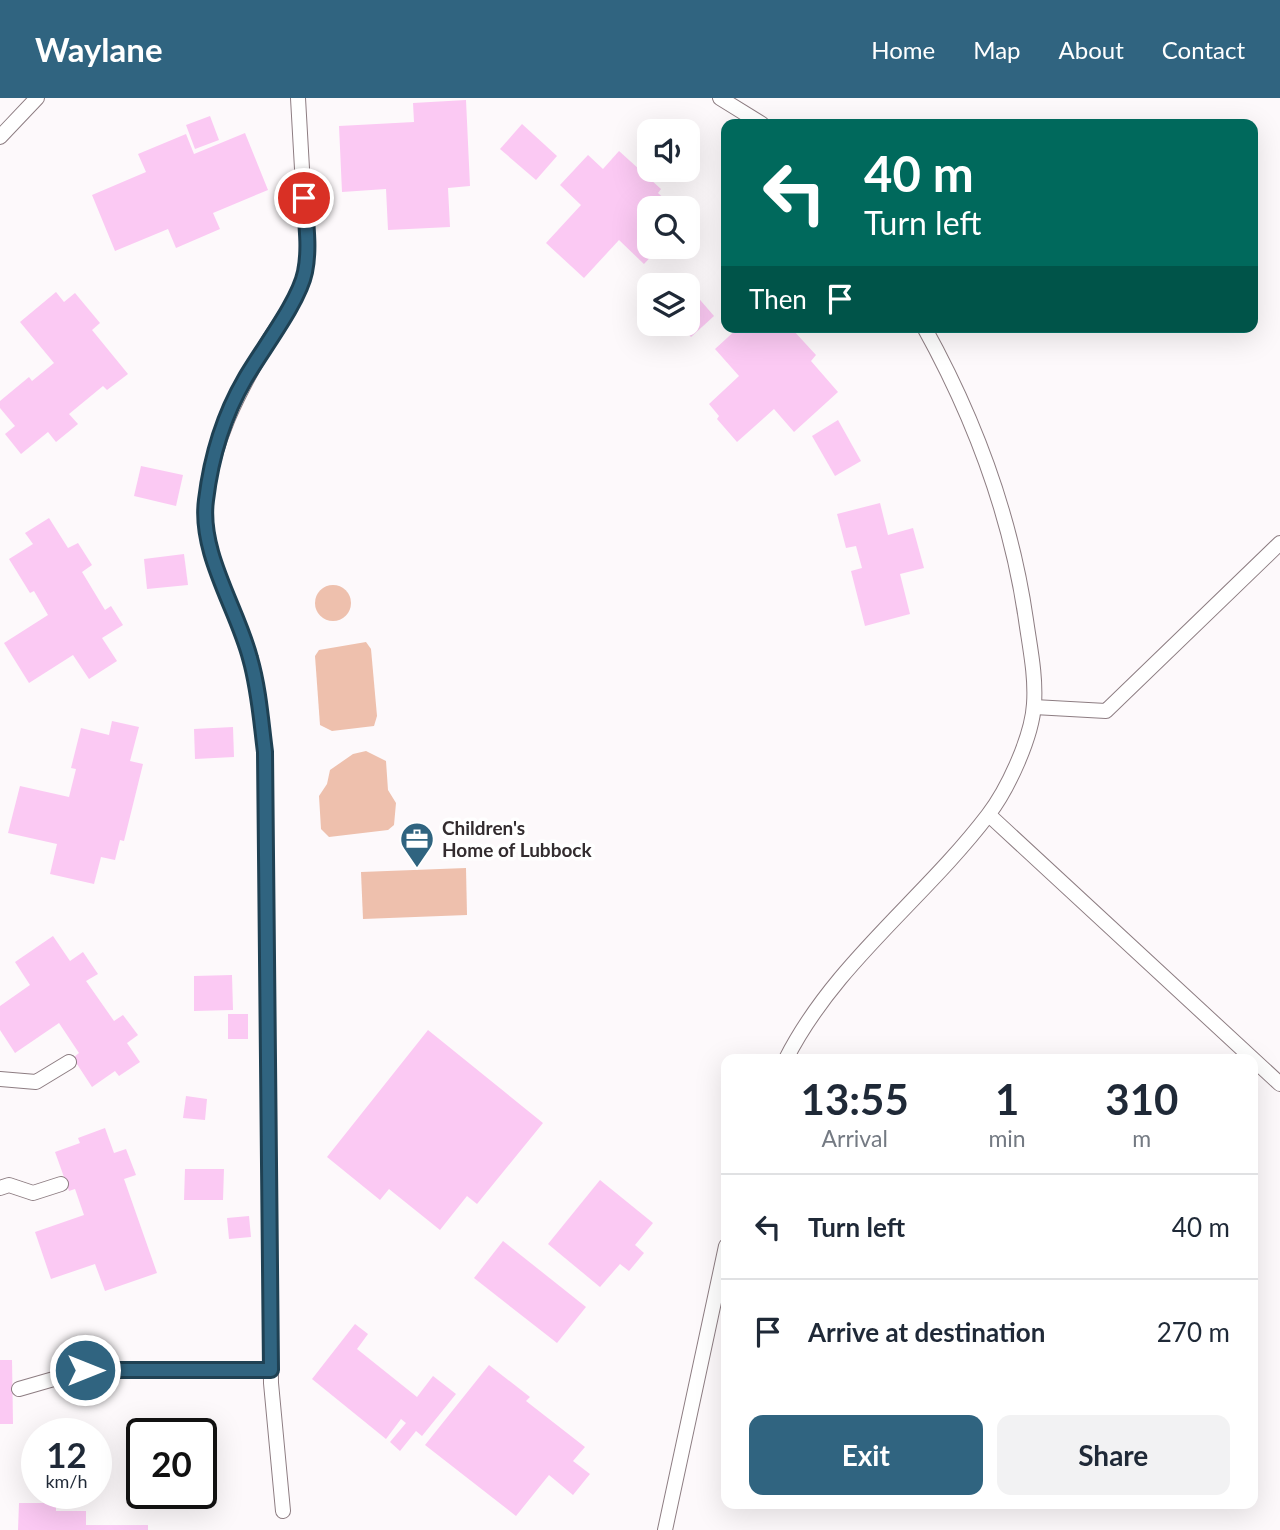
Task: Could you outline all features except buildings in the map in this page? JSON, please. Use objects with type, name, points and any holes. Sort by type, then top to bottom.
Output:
[{"type":"lane","points":[[0,137],[37,98]]},
{"type":"lane","points":[[284,1511],[271,1370],[265,752],[250,657],[216,566],[208,533],[205,504],[210,470],[223,426],[244,382],[295,297],[305,274],[307,248],[298,98]]},
{"type":"lane","points":[[720,98],[754,119]]},
{"type":"lane","points":[[788,1054],[826,997],[866,949],[989,815],[1008,786],[1034,707],[1034,672],[1022,591],[1005,519],[987,461],[965,408],[951,375],[927,333]]},
{"type":"lane","points":[[1034,707],[1106,711],[1280,543]]},
{"type":"lane","points":[[989,815],[1248,1054]]},
{"type":"lane","points":[[0,1079],[36,1082],[69,1062]]},
{"type":"lane","points":[[1258,1064],[1280,1084]]},
{"type":"lane","points":[[0,1188],[9,1185],[33,1193],[61,1184]]},
{"type":"lane","points":[[665,1530],[721,1269]]},
{"type":"lane","points":[[19,1389],[85,1370],[271,1370]]},
{"type":"shaded area","points":[[333,585],[346,590],[351,603],[346,616],[333,621],[320,616],[315,603],[320,590]]},
{"type":"shaded area","points":[[366,642],[371,649],[377,716],[374,726],[332,731],[320,725],[315,656],[319,650]]},
{"type":"shaded area","points":[[366,751],[386,761],[388,790],[396,803],[394,825],[388,830],[329,837],[321,829],[319,796],[327,784],[330,770],[353,754]]},
{"type":"shaded area","points":[[466,868],[467,915],[363,919],[361,872]]},
{"type":"place","name":"Children's Home of Lubbock","points":[[417,869]]},
{"type":"route","points":[[85,1370],[271,1370],[265,752],[250,657],[216,566],[208,533],[205,504],[210,470],[223,426],[244,382],[295,297],[305,274],[307,248],[304,198]]}]
